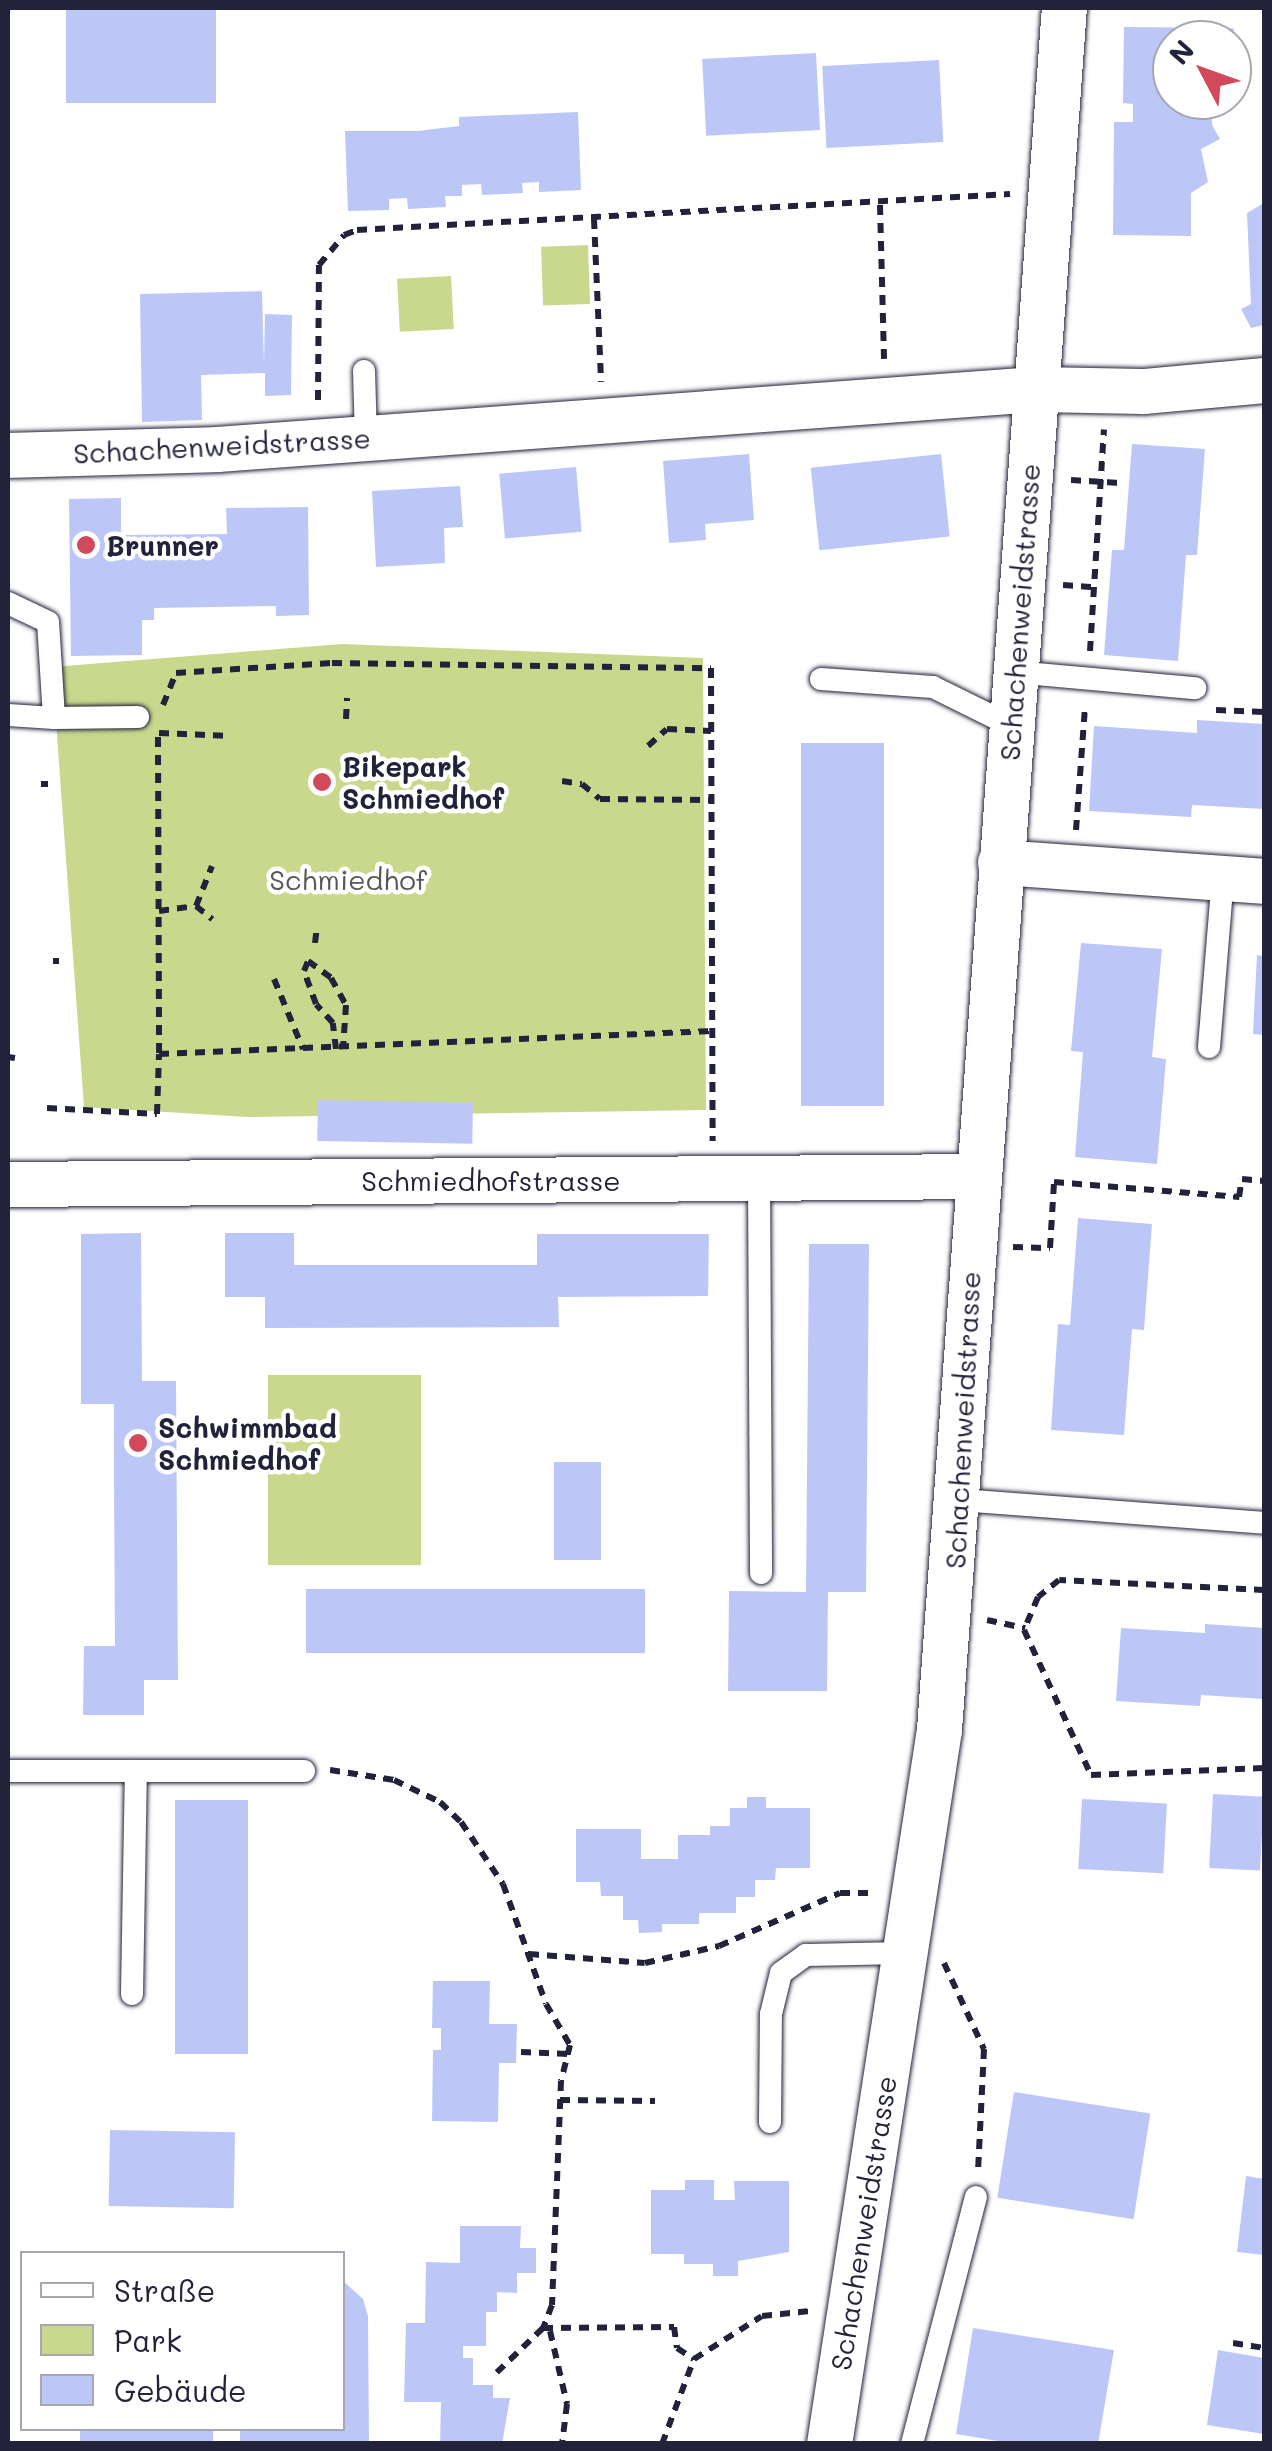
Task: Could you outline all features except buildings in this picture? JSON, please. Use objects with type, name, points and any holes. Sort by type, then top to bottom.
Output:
[{"type":"street","name":"Schachenweidstrasse","points":[[829,2444],[939,1729],[960,1500],[974,1176],[1036,389],[1046,197],[1064,8]]},
{"type":"street","points":[[1036,389],[1107,391],[1264,380]]},
{"type":"street","name":"Schachenweidstrasse","points":[[8,455],[320,442],[1036,389]]},
{"type":"street","points":[[1000,862],[1244,879]]},
{"type":"street","name":"Schmiedhofstrasse","points":[[8,1184],[974,1176]]},
{"type":"lane","points":[[364,371],[366,438]]},
{"type":"lane","points":[[8,603],[48,622],[54,718]]},
{"type":"lane","points":[[1014,672],[1195,688]]},
{"type":"lane","points":[[821,679],[933,687],[1010,725]]},
{"type":"lane","points":[[8,716],[138,717]]},
{"type":"lane","points":[[1209,1047],[1244,879]]},
{"type":"lane","points":[[758,1178],[761,1573]]},
{"type":"lane","points":[[960,1500],[1264,1523]]},
{"type":"lane","points":[[8,1771],[304,1771]]},
{"type":"lane","points":[[132,1994],[136,1771]]},
{"type":"lane","points":[[770,2122],[771,2014],[781,1974],[806,1955],[903,1953]]},
{"type":"lane","points":[[912,2444],[923,2383],[976,2198]]},
{"type":"path","points":[[320,442],[314,293],[318,266],[344,235],[938,202],[944,194],[1046,197]]},
{"type":"path","points":[[880,205],[886,400]]},
{"type":"path","points":[[594,219],[604,421]]},
{"type":"path","points":[[1075,841],[1107,391]]},
{"type":"path","points":[[1067,479],[1120,484]]},
{"type":"path","points":[[46,1108],[157,1114],[158,733],[176,673],[332,663],[710,668],[713,1157]]},
{"type":"path","points":[[346,719],[347,698]]},
{"type":"path","points":[[648,746],[667,729],[711,731]]},
{"type":"path","points":[[158,733],[231,736]]},
{"type":"path","points":[[418,773],[441,769]]},
{"type":"path","points":[[562,781],[582,784],[600,799],[711,800]]},
{"type":"path","points":[[196,906],[212,866]]},
{"type":"path","points":[[159,910],[196,906],[212,919]]},
{"type":"path","points":[[315,942],[317,926]]},
{"type":"path","points":[[308,961],[330,978],[346,1006],[340,1049],[334,1023],[316,1004],[304,970],[308,961]]},
{"type":"path","points":[[274,979],[303,1049]]},
{"type":"path","points":[[159,1054],[712,1031]]},
{"type":"path","points":[[972,1245],[1050,1248],[1054,1182],[1239,1198],[1242,1180],[1264,1181]]},
{"type":"path","points":[[1264,1590],[1060,1580],[1038,1597],[1024,1628],[1091,1775],[1264,1768]]},
{"type":"path","points":[[977,1619],[1024,1628]]},
{"type":"path","points":[[304,1771],[362,1770],[440,1802],[480,1845],[503,1884],[569,2054],[560,2100],[558,2268],[546,2330],[568,2404],[562,2444]]},
{"type":"path","points":[[529,1954],[645,1963],[719,1946],[840,1892],[911,1893]]},
{"type":"path","points":[[954,1977],[984,2049],[976,2198]]},
{"type":"path","points":[[521,2052],[569,2054]]},
{"type":"path","points":[[560,2100],[655,2101]]},
{"type":"path","points":[[662,2444],[694,2358],[780,2310],[849,2318]]},
{"type":"path","points":[[494,2375],[546,2330],[674,2327],[678,2348],[694,2358]]},
{"type":"path","points":[[1232,2343],[1264,2348]]},
{"type":"green space","points":[[588,245],[590,304],[543,306],[541,247]]},
{"type":"green space","points":[[451,276],[454,329],[400,332],[397,279]]},
{"type":"green space","name":"Schmiedhof","points":[[342,644],[703,658],[706,1110],[248,1117],[84,1107],[52,667]]},
{"type":"green space","points":[[268,1375],[421,1375],[421,1565],[268,1565]]},
{"type":"place","name":"Brunner","points":[[86,545]]},
{"type":"place","name":"Bikepark Schmiedhof","points":[[322,782]]},
{"type":"place","name":"Schwimmbad Schmiedhof","points":[[138,1443]]}]
